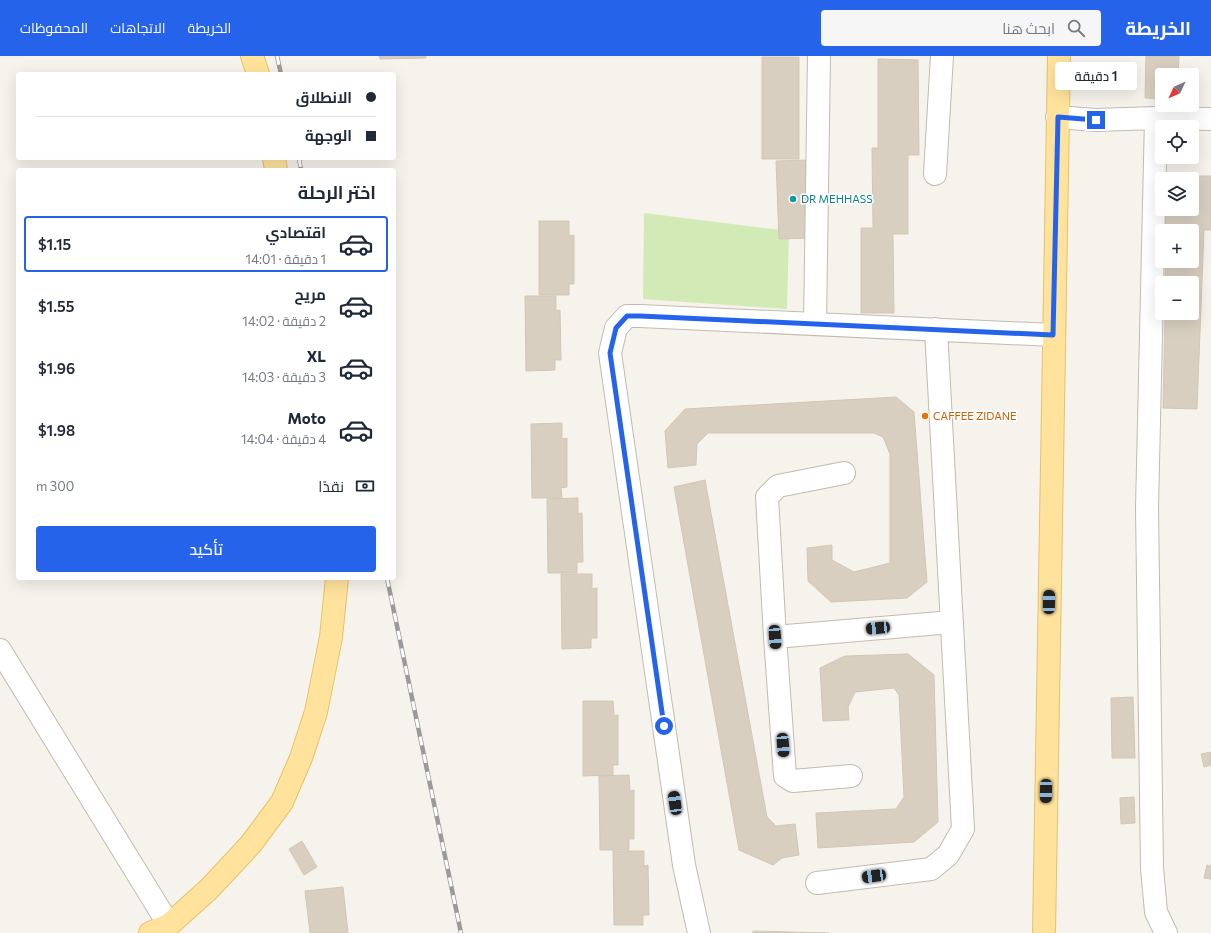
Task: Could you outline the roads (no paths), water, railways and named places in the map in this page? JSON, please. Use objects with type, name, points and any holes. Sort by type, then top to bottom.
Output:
[{"type":"main road","points":[[252,56],[257,72]]},
{"type":"main road","points":[[1044,933],[1053,335],[1059,56]]},
{"type":"main road","points":[[159,929],[215,884],[251,844],[282,802],[301,758],[316,712],[331,637],[337,580]]},
{"type":"street","points":[[815,324],[819,56]]},
{"type":"street","points":[[935,174],[942,56]]},
{"type":"street","points":[[1058,117],[1096,120],[1156,118],[1211,119]]},
{"type":"street","points":[[1156,118],[1147,524],[1152,868],[1156,912],[1166,933]]},
{"type":"street","points":[[699,933],[684,865],[610,353],[616,328],[627,316],[1053,335]]},
{"type":"street","points":[[817,883],[931,869],[948,855],[963,829],[936,329]]},
{"type":"street","points":[[844,473],[778,486],[767,497],[785,776],[793,781],[851,776]]},
{"type":"street","points":[[775,637],[952,622]]},
{"type":"street","points":[[0,650],[159,929]]},
{"type":"railway","points":[[277,56],[281,72]]},
{"type":"railway","points":[[299,160],[301,168]]},
{"type":"railway","points":[[387,580],[461,933]]},
{"type":"place","name":"DR MEHHASS","points":[[793,199]]},
{"type":"place","name":"CAFFEE ZIDANE","points":[[925,416]]}]
